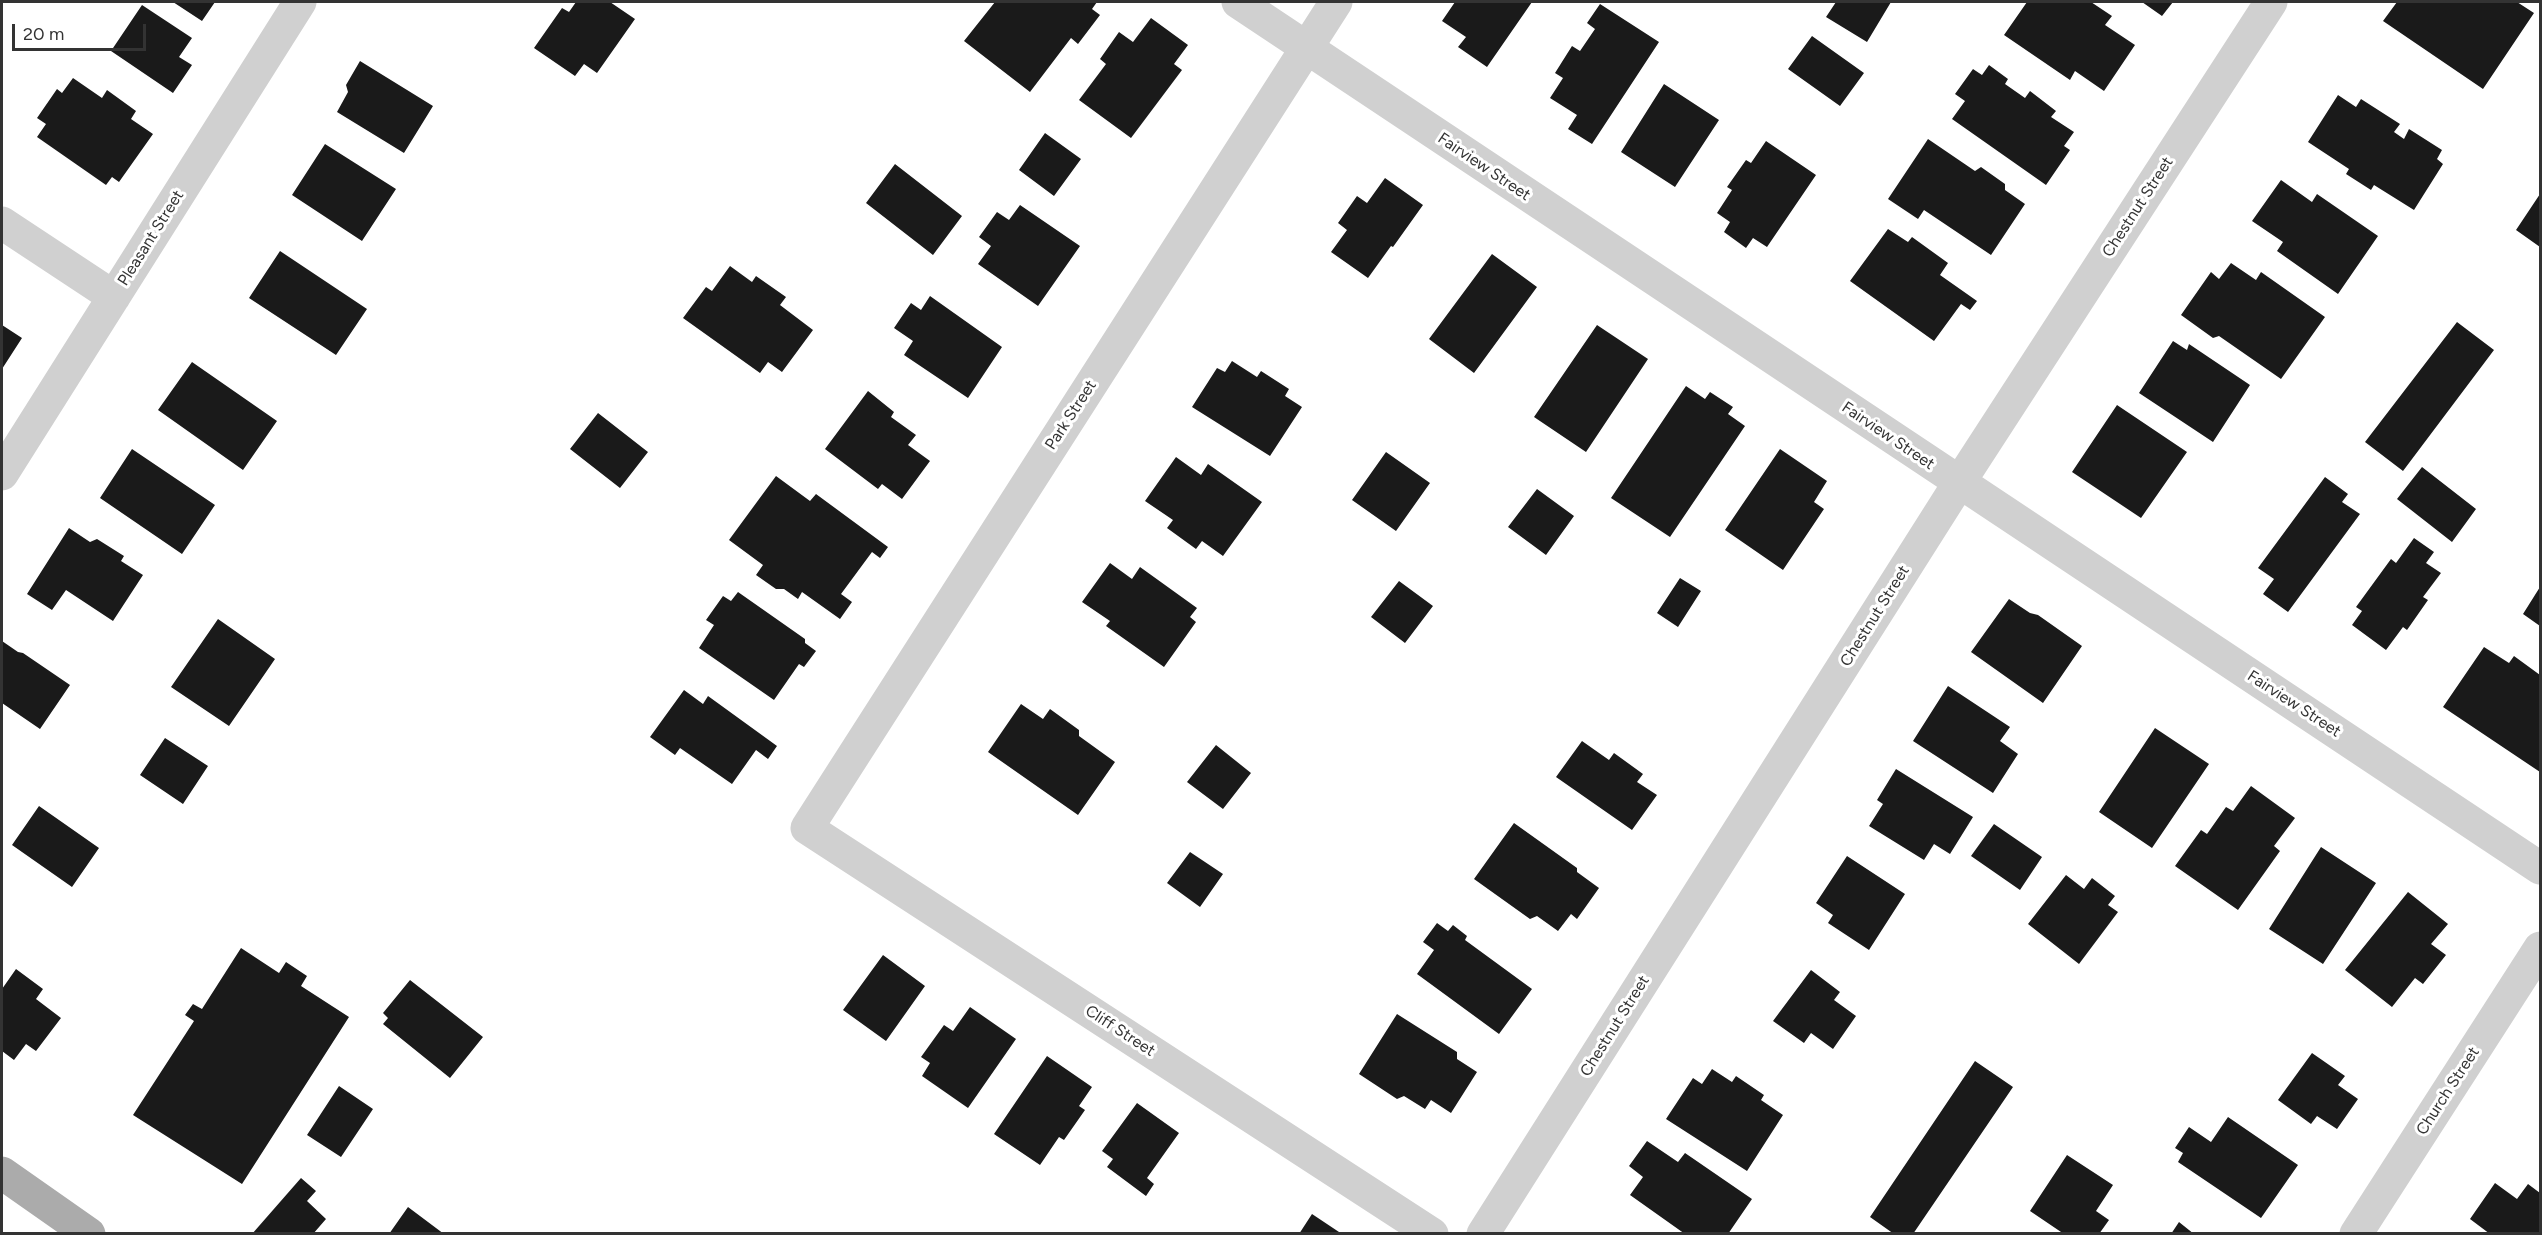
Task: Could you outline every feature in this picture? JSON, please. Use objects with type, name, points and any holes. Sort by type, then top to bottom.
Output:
[{"type":"main road","points":[[2,1173],[89,1233]]},
{"type":"street","name":"Pleasant Street","points":[[2,474],[300,2]]},
{"type":"street","name":"Fairview Street","points":[[1238,2],[2541,868]]},
{"type":"street","name":"Park Street","points":[[807,828],[1336,2]]},
{"type":"street","name":"Chestnut Street","points":[[1483,1233],[1959,483],[2271,2]]},
{"type":"street","points":[[2,223],[114,297]]},
{"type":"street","name":"Cliff Street","points":[[807,828],[1432,1233]]},
{"type":"street","name":"Church Street","points":[[2356,1233],[2541,948]]},
{"type":"building","points":[[173,2],[215,2],[202,21]]},
{"type":"building","points":[[576,2],[610,2],[635,19],[597,73],[584,64],[575,76],[534,48],[562,8],[569,12]]},
{"type":"building","points":[[995,2],[1097,2],[1092,9],[1100,15],[1078,44],[1071,38],[1030,92],[964,41]]},
{"type":"building","points":[[1455,2],[1532,2],[1487,67],[1458,47],[1466,37],[1442,21]]},
{"type":"building","points":[[1836,2],[1891,2],[1867,42],[1826,17]]},
{"type":"building","points":[[2027,2],[2091,2],[2112,16],[2105,25],[2135,45],[2104,91],[2075,71],[2070,80],[2004,35]]},
{"type":"building","points":[[2142,2],[2173,2],[2162,16]]},
{"type":"building","points":[[2397,2],[2517,2],[2534,13],[2483,89],[2383,21]]},
{"type":"building","points":[[1600,4],[1659,42],[1592,144],[1568,129],[1577,115],[1550,98],[1563,78],[1555,73],[1572,46],[1580,51],[1595,29],[1587,23]]},
{"type":"building","points":[[142,5],[192,38],[179,57],[192,65],[173,93],[111,51]]},
{"type":"building","points":[[1151,18],[1188,45],[1174,64],[1182,70],[1131,138],[1079,100],[1106,64],[1100,59],[1119,32],[1133,42]]},
{"type":"building","points":[[1812,36],[1864,73],[1840,106],[1788,69]]},
{"type":"building","points":[[360,61],[433,106],[404,153],[337,112],[348,92],[346,85]]},
{"type":"building","points":[[1989,65],[2008,79],[2005,84],[2025,98],[2030,91],[2056,111],[2051,117],[2074,132],[2064,146],[2070,150],[2046,185],[1952,119],[1965,101],[1955,94],[1973,69],[1982,75]]},
{"type":"building","points":[[73,78],[102,98],[107,90],[136,111],[131,119],[153,134],[119,182],[112,177],[106,185],[37,137],[46,124],[37,118],[57,89],[62,93]]},
{"type":"building","points":[[1664,84],[1719,120],[1675,187],[1621,152]]},
{"type":"building","points":[[2338,95],[2356,107],[2361,99],[2400,124],[2394,132],[2404,139],[2409,129],[2442,150],[2437,159],[2443,164],[2414,210],[2374,185],[2371,190],[2346,174],[2349,169],[2308,142]]},
{"type":"building","points":[[1045,133],[1081,159],[1054,196],[1019,170]]},
{"type":"building","points":[[1928,139],[1975,171],[1981,167],[2005,184],[2005,190],[2025,204],[1991,255],[1924,210],[1918,219],[1888,199]]},
{"type":"building","points":[[1766,141],[1816,175],[1767,247],[1753,238],[1746,248],[1724,232],[1730,222],[1717,213],[1732,190],[1727,187],[1746,160],[1751,163]]},
{"type":"building","points":[[325,144],[396,189],[362,241],[292,195]]},
{"type":"building","points":[[895,164],[962,216],[933,255],[866,203]]},
{"type":"building","points":[[1385,178],[1423,205],[1368,278],[1331,252],[1347,230],[1338,223],[1357,196],[1367,203]]},
{"type":"building","points":[[2281,180],[2312,202],[2317,194],[2378,236],[2338,294],[2277,251],[2283,242],[2252,221]]},
{"type":"building","points":[[2540,194],[2540,247],[2516,230]]},
{"type":"building","points":[[1020,205],[1080,246],[1038,306],[978,264],[991,246],[979,237],[997,212],[1009,220]]},
{"type":"building","points":[[1888,229],[1908,242],[1912,237],[1948,263],[1940,275],[1977,301],[1970,310],[1961,304],[1934,341],[1850,281]]},
{"type":"building","points":[[280,251],[367,309],[336,355],[249,298]]},
{"type":"building","points":[[1492,254],[1537,287],[1474,373],[1429,339]]},
{"type":"building","points":[[2231,263],[2256,280],[2261,272],[2325,317],[2281,379],[2219,336],[2213,338],[2181,315],[2211,272],[2219,279]]},
{"type":"building","points":[[730,266],[752,282],[756,276],[786,297],[780,305],[813,330],[782,372],[768,362],[760,373],[683,318],[706,287],[712,291]]},
{"type":"building","points":[[930,296],[1002,347],[968,398],[904,355],[913,341],[894,328],[911,303],[921,310]]},
{"type":"building","points":[[2457,322],[2494,350],[2403,471],[2365,442]]},
{"type":"building","points":[[2,325],[22,338],[2,369]]},
{"type":"building","points":[[1597,325],[1648,359],[1586,452],[1534,417]]},
{"type":"building","points":[[2173,341],[2187,350],[2189,344],[2250,385],[2213,442],[2139,393]]},
{"type":"building","points":[[1232,361],[1257,377],[1261,371],[1289,389],[1285,396],[1302,407],[1270,456],[1192,407],[1217,368],[1225,372]]},
{"type":"building","points":[[192,362],[277,421],[243,470],[158,410]]},
{"type":"building","points":[[1686,386],[1705,399],[1710,392],[1733,407],[1728,414],[1745,426],[1670,537],[1611,498]]},
{"type":"building","points":[[868,391],[894,412],[891,417],[916,435],[908,445],[930,461],[902,499],[882,484],[878,489],[825,449]]},
{"type":"building","points":[[2117,405],[2187,452],[2141,518],[2072,472]]},
{"type":"building","points":[[598,413],[648,452],[620,488],[570,449]]},
{"type":"building","points":[[132,449],[215,505],[182,554],[100,498]]},
{"type":"building","points":[[1780,449],[1827,481],[1814,502],[1824,509],[1783,570],[1725,530]]},
{"type":"building","points":[[1386,452],[1430,483],[1396,531],[1352,500]]},
{"type":"building","points":[[1176,457],[1201,475],[1208,464],[1262,502],[1223,556],[1202,541],[1196,549],[1167,528],[1173,520],[1145,501]]},
{"type":"building","points":[[2422,467],[2476,509],[2452,542],[2397,499]]},
{"type":"building","points":[[776,476],[810,501],[816,494],[888,547],[880,558],[872,552],[841,594],[852,602],[840,619],[802,592],[798,599],[784,589],[776,589],[756,575],[763,565],[729,540]]},
{"type":"building","points":[[2325,477],[2348,494],[2342,502],[2360,514],[2288,612],[2263,594],[2274,579],[2258,568]]},
{"type":"building","points":[[1537,489],[1574,516],[1546,555],[1508,527]]},
{"type":"building","points":[[69,528],[90,542],[97,539],[124,556],[121,561],[143,575],[113,621],[66,590],[52,610],[27,594]]},
{"type":"building","points":[[2414,538],[2434,552],[2426,563],[2441,573],[2423,597],[2428,600],[2407,630],[2403,627],[2386,650],[2352,625],[2362,611],[2356,607],[2391,559],[2396,563]]},
{"type":"building","points":[[1110,563],[1132,579],[1140,567],[1197,608],[1190,617],[1196,622],[1164,667],[1106,626],[1110,621],[1082,602]]},
{"type":"building","points":[[1680,578],[1701,591],[1678,627],[1657,613]]},
{"type":"building","points":[[1399,581],[1433,606],[1405,643],[1371,617]]},
{"type":"building","points":[[2540,587],[2540,626],[2523,614]]},
{"type":"building","points":[[738,592],[805,639],[805,643],[816,651],[804,667],[799,664],[774,700],[699,648],[714,625],[706,620],[723,596],[731,601]]},
{"type":"building","points":[[2009,599],[2030,613],[2038,615],[2082,646],[2043,703],[1971,652]]},
{"type":"building","points":[[218,619],[275,659],[229,726],[171,687]]},
{"type":"building","points":[[2,641],[70,685],[40,729],[2,703]]},
{"type":"building","points":[[2484,647],[2509,663],[2514,656],[2540,675],[2540,772],[2443,707]]},
{"type":"building","points":[[1948,686],[2010,727],[2000,741],[2018,754],[1993,793],[1913,741]]},
{"type":"building","points":[[684,690],[703,704],[708,696],[777,746],[768,759],[756,750],[732,784],[680,748],[675,755],[650,737]]},
{"type":"building","points":[[1021,704],[1043,719],[1050,709],[1079,730],[1079,736],[1115,762],[1078,815],[988,752]]},
{"type":"building","points":[[2155,728],[2209,764],[2152,848],[2099,812]]},
{"type":"building","points":[[165,738],[208,766],[183,804],[140,775]]},
{"type":"building","points":[[1582,741],[1609,760],[1614,753],[1643,774],[1637,782],[1657,795],[1632,830],[1556,777]]},
{"type":"building","points":[[1216,745],[1251,773],[1223,809],[1187,782]]},
{"type":"building","points":[[1896,769],[1973,817],[1950,854],[1934,844],[1924,860],[1869,826],[1883,804],[1877,800]]},
{"type":"building","points":[[2251,786],[2295,818],[2274,846],[2280,851],[2238,910],[2175,866],[2201,830],[2207,834],[2226,807],[2233,811]]},
{"type":"building","points":[[39,806],[99,848],[72,887],[12,845]]},
{"type":"building","points":[[1514,823],[1577,868],[1577,872],[1599,888],[1577,919],[1571,914],[1558,931],[1537,916],[1530,919],[1474,879]]},
{"type":"building","points":[[1994,824],[2042,857],[2020,890],[1971,856]]},
{"type":"building","points":[[2321,847],[2376,883],[2323,964],[2269,929]]},
{"type":"building","points":[[1190,852],[1223,874],[1200,907],[1167,883]]},
{"type":"building","points":[[1847,856],[1905,894],[1869,950],[1828,923],[1833,915],[1816,903]]},
{"type":"building","points":[[2066,875],[2084,889],[2092,878],[2115,896],[2108,905],[2118,912],[2079,964],[2028,924]]},
{"type":"building","points":[[2408,892],[2448,924],[2431,944],[2446,955],[2423,984],[2415,978],[2392,1007],[2345,970]]},
{"type":"building","points":[[1437,923],[1448,931],[1453,925],[1467,936],[1465,940],[1532,989],[1499,1034],[1417,974],[1434,950],[1423,942]]},
{"type":"building","points":[[241,948],[279,973],[286,962],[307,976],[301,986],[349,1017],[242,1184],[133,1115],[194,1021],[185,1015],[193,1004],[202,1009]]},
{"type":"building","points":[[883,955],[925,986],[886,1041],[843,1010]]},
{"type":"building","points":[[16,969],[43,989],[36,999],[61,1018],[36,1051],[26,1044],[14,1060],[2,1051],[2,989]]},
{"type":"building","points":[[1811,970],[1840,992],[1834,1000],[1856,1016],[1833,1049],[1811,1033],[1804,1043],[1773,1021]]},
{"type":"building","points":[[410,980],[483,1037],[450,1078],[383,1024],[388,1018],[383,1013]]},
{"type":"building","points":[[970,1007],[1016,1039],[968,1108],[922,1076],[930,1063],[921,1057],[944,1025],[953,1031]]},
{"type":"building","points":[[1397,1014],[1457,1052],[1457,1059],[1477,1072],[1451,1113],[1431,1100],[1425,1109],[1404,1096],[1397,1099],[1359,1074]]},
{"type":"building","points":[[2312,1053],[2345,1076],[2338,1085],[2358,1099],[2337,1129],[2317,1116],[2311,1124],[2278,1100]]},
{"type":"building","points":[[1047,1056],[1092,1087],[1079,1106],[1085,1110],[1064,1140],[1059,1137],[1040,1165],[994,1134]]},
{"type":"building","points":[[1975,1061],[2013,1087],[1913,1234],[1894,1234],[1870,1217]]},
{"type":"building","points":[[1712,1069],[1732,1082],[1736,1076],[1764,1095],[1761,1100],[1783,1115],[1747,1171],[1666,1119],[1693,1078],[1702,1084]]},
{"type":"building","points":[[339,1086],[373,1109],[341,1157],[307,1135]]},
{"type":"building","points":[[1137,1103],[1179,1133],[1147,1178],[1154,1184],[1146,1196],[1107,1167],[1113,1159],[1102,1151]]},
{"type":"building","points":[[2228,1117],[2298,1165],[2261,1218],[2178,1162],[2183,1153],[2175,1148],[2189,1127],[2211,1142]]},
{"type":"building","points":[[1647,1141],[1678,1162],[1685,1153],[1752,1199],[1728,1234],[1685,1234],[1630,1195],[1643,1177],[1629,1166]]},
{"type":"building","points":[[2067,1155],[2113,1185],[2096,1211],[2109,1220],[2099,1234],[2064,1234],[2030,1211]]},
{"type":"building","points":[[301,1178],[316,1191],[307,1201],[326,1219],[313,1234],[252,1234]]},
{"type":"building","points":[[2495,1183],[2517,1199],[2528,1184],[2540,1193],[2540,1234],[2490,1234],[2470,1219]]},
{"type":"building","points":[[408,1207],[444,1234],[389,1234]]},
{"type":"building","points":[[1312,1214],[1342,1234],[1299,1234]]},
{"type":"building","points":[[2179,1222],[2194,1234],[2171,1234]]}]
